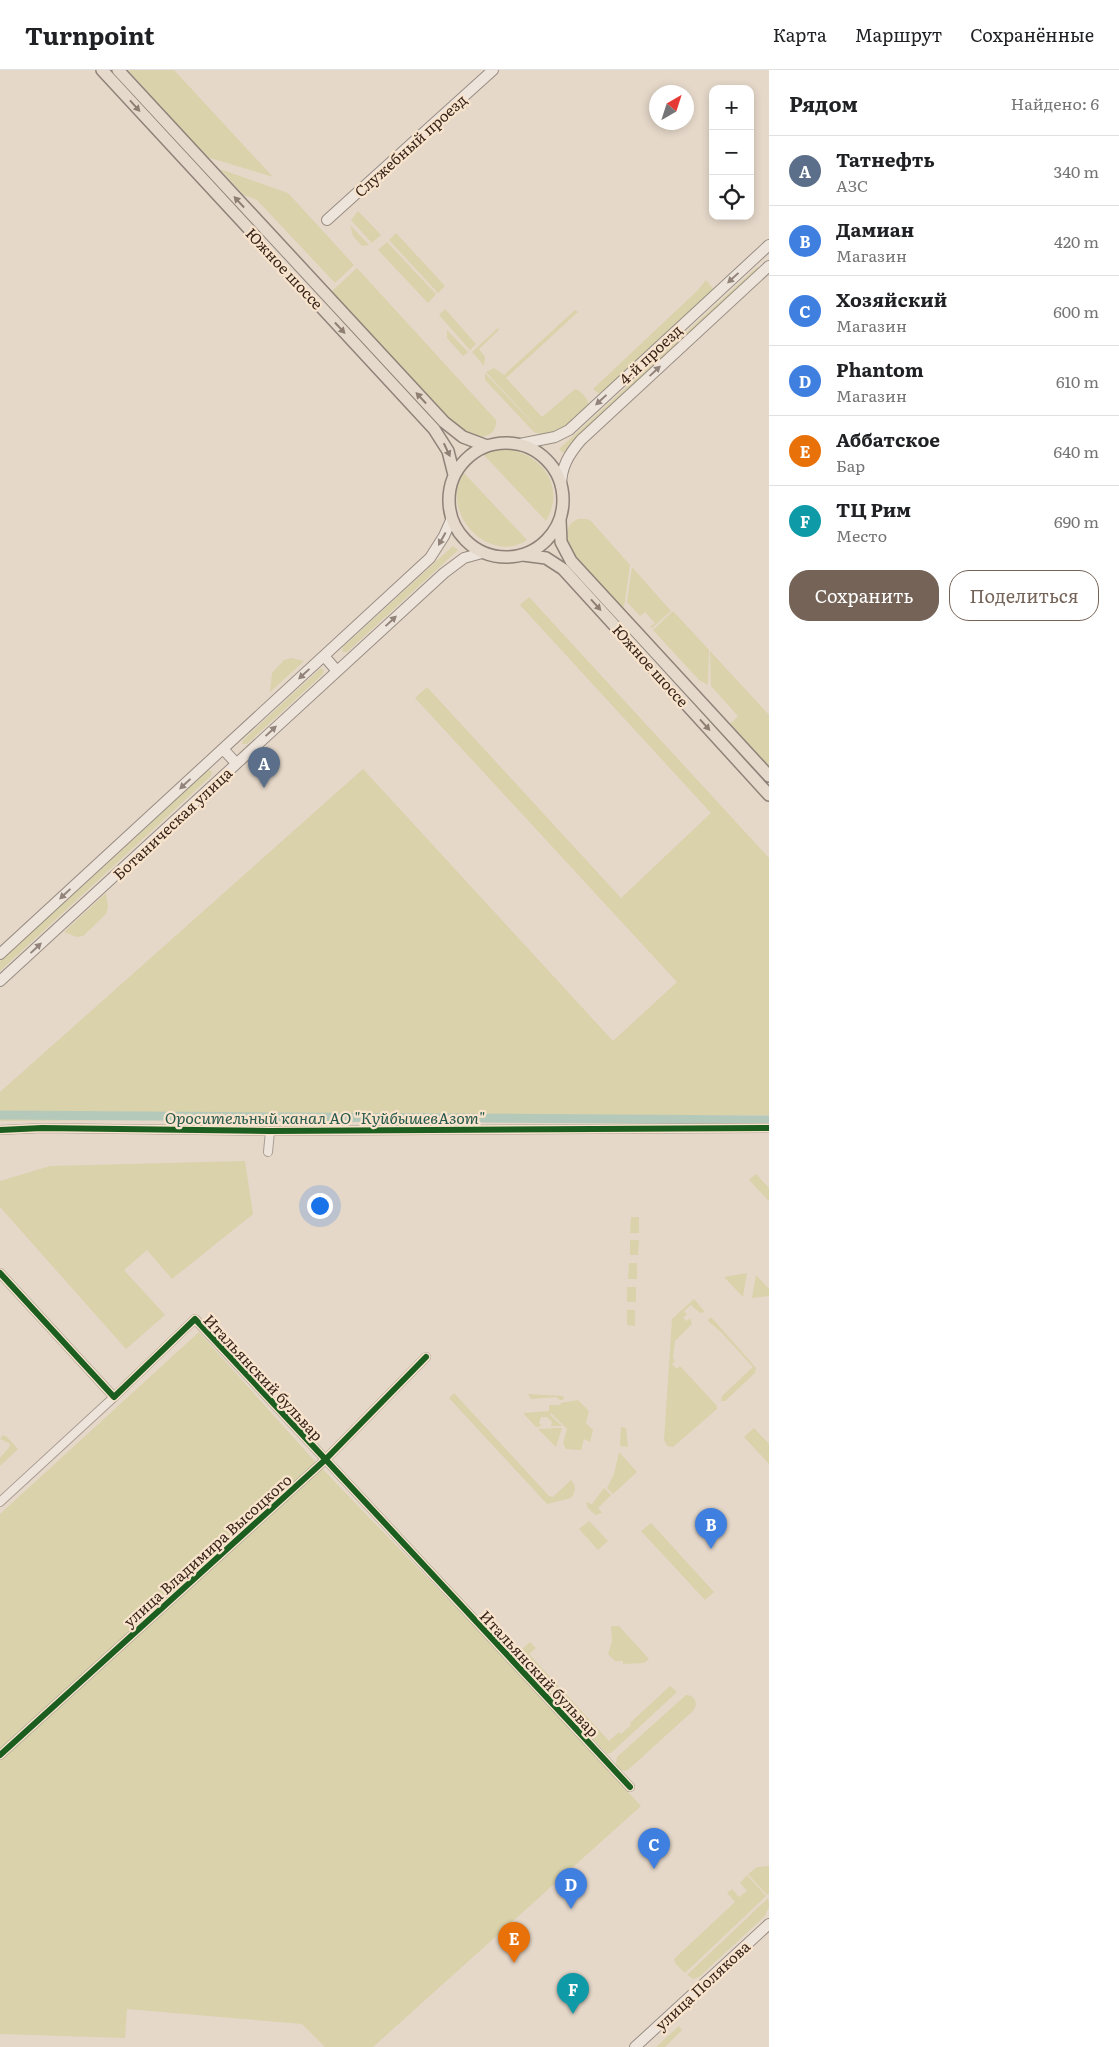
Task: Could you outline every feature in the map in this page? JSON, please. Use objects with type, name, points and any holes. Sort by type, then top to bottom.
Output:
[{"type":"main road","name":"Южное шоссе","points":[[102,70],[434,429],[448,451],[454,475]]},
{"type":"main road","name":"Южное шоссе","points":[[118,70],[444,422],[463,437],[487,446]]},
{"type":"main road","name":"Служебный проезд","points":[[327,220],[492,70]]},
{"type":"main road","name":"4-й проезд","points":[[520,444],[555,437],[569,430],[769,245]]},
{"type":"main road","name":"4-й проезд","points":[[561,486],[561,474],[566,459],[581,440],[769,266]]},
{"type":"main road","points":[[504,442],[520,444],[540,454],[555,471],[561,486],[563,505],[556,529],[546,542],[521,555],[509,556],[482,553],[463,538],[452,518],[449,497],[454,475],[465,461],[487,446],[504,442]]},
{"type":"main road","name":"Ботаническая улица","points":[[0,954],[430,558],[444,536],[452,518]]},
{"type":"main road","name":"Южное шоссе","points":[[560,519],[561,542],[571,562],[769,776]]},
{"type":"main road","name":"Ботаническая улица","points":[[0,981],[444,572],[464,558],[482,553]]},
{"type":"main road","name":"Южное шоссе","points":[[521,555],[546,558],[563,569],[769,795]]},
{"type":"main road","points":[[324,656],[337,671]]},
{"type":"main road","points":[[223,749],[236,763]]},
{"type":"main road","name":"улица Полякова","points":[[635,2047],[769,1924]]},
{"type":"street","points":[[0,1130],[52,1128],[270,1131],[769,1128]]},
{"type":"street","points":[[268,1152],[270,1131]]},
{"type":"street","points":[[0,1273],[114,1397],[0,1502]]},
{"type":"street","name":"Итальянский бульвар","points":[[114,1397],[195,1319],[630,1788]]},
{"type":"street","name":"улица Владимира Высоцкого","points":[[0,1755],[324,1460],[426,1358]]},
{"type":"shaded area","points":[[128,70],[174,70],[273,177],[207,157]]},
{"type":"shaded area","points":[[220,169],[288,193],[354,265],[335,283],[257,200],[244,195]]},
{"type":"shaded area","points":[[358,211],[381,235],[372,243],[351,220]]},
{"type":"shaded area","points":[[350,225],[369,245],[362,246],[353,236]]},
{"type":"shaded area","points":[[396,233],[445,286],[438,293],[389,240]]},
{"type":"shaded area","points":[[387,242],[436,294],[428,303],[378,250]]},
{"type":"shaded area","points":[[759,267],[760,272],[563,453],[559,449],[756,268]]},
{"type":"shaded area","points":[[357,268],[496,420],[495,428],[490,434],[483,437],[474,437],[455,427],[331,292]]},
{"type":"shaded area","points":[[706,280],[714,290],[601,395],[593,389],[698,290]]},
{"type":"shaded area","points":[[445,309],[476,344],[470,350],[439,315]]},
{"type":"shaded area","points":[[575,310],[578,312],[506,378],[542,417],[575,389],[586,398],[589,407],[568,428],[545,436],[486,372],[494,368],[504,375]]},
{"type":"shaded area","points":[[498,328],[499,330],[479,349],[485,357],[484,366],[472,352]]},
{"type":"shaded area","points":[[447,330],[468,352],[463,356],[447,338]]},
{"type":"shaded area","points":[[485,373],[544,435],[534,432],[485,380]]},
{"type":"shaded area","points":[[495,448],[510,449],[535,460],[551,480],[553,493],[552,507],[546,521],[484,455]]},
{"type":"shaded area","points":[[464,473],[527,540],[512,546],[497,546],[483,540],[471,530],[462,517],[457,503],[458,488]]},
{"type":"shaded area","points":[[578,519],[591,521],[630,565],[624,607],[590,575],[571,549],[567,537],[569,527]]},
{"type":"shaded area","points":[[453,546],[458,550],[347,652],[342,652],[343,647]]},
{"type":"shaded area","points":[[632,567],[671,611],[652,628],[650,627],[655,623],[645,612],[640,616],[627,602]]},
{"type":"shaded area","points":[[529,597],[769,858],[769,1115],[0,1121],[0,1092],[363,769],[613,1041],[677,982],[415,698],[427,687],[621,898],[711,813],[520,605]]},
{"type":"shaded area","points":[[673,611],[709,650],[708,685],[699,680],[653,630]]},
{"type":"shaded area","points":[[710,651],[769,715],[769,766],[730,724],[738,716],[711,686]]},
{"type":"shaded area","points":[[291,658],[304,661],[270,692],[272,673],[284,660]]},
{"type":"shaded area","points":[[321,668],[324,670],[323,674],[247,744],[242,744],[243,740]]},
{"type":"shaded area","points":[[207,770],[212,771],[211,776],[0,971],[0,961]]},
{"type":"shaded area","points":[[106,893],[108,907],[106,914],[83,936],[77,937],[64,932]]},
{"type":"shaded area","points":[[245,1161],[253,1214],[172,1279],[147,1250],[124,1270],[165,1315],[126,1349],[0,1207],[0,1181],[50,1166]]},
{"type":"shaded area","points":[[756,1174],[769,1188],[769,1201],[749,1180]]},
{"type":"shaded area","points":[[631,1217],[639,1217],[639,1233],[630,1233]]},
{"type":"shaded area","points":[[630,1240],[639,1240],[638,1255],[630,1255]]},
{"type":"shaded area","points":[[629,1263],[637,1263],[637,1279],[628,1279]]},
{"type":"shaded area","points":[[747,1273],[743,1297],[724,1277]]},
{"type":"shaded area","points":[[756,1275],[769,1289],[769,1296],[752,1298]]},
{"type":"shaded area","points":[[627,1287],[636,1287],[636,1302],[627,1302]]},
{"type":"shaded area","points":[[694,1299],[705,1312],[700,1313],[691,1305],[684,1311],[687,1314],[683,1318],[687,1321],[690,1318],[692,1324],[675,1341],[673,1358],[675,1361],[672,1364],[677,1369],[680,1366],[717,1406],[717,1409],[673,1447],[667,1446],[664,1440],[672,1319]]},
{"type":"shaded area","points":[[627,1310],[635,1310],[635,1326],[627,1325]]},
{"type":"shaded area","points":[[709,1318],[712,1318],[756,1368],[755,1373],[725,1401],[721,1401],[722,1396],[753,1367],[722,1333],[708,1321]]},
{"type":"shaded area","points":[[199,1332],[311,1457],[471,1623],[641,1806],[373,2047],[325,2047],[302,2024],[127,2009],[125,2038],[0,2034],[0,1514]]},
{"type":"shaded area","points":[[454,1393],[549,1496],[553,1497],[571,1480],[575,1489],[571,1498],[547,1504],[449,1398]]},
{"type":"shaded area","points":[[528,1394],[563,1396],[564,1399],[560,1400],[556,1397],[531,1399]]},
{"type":"shaded area","points":[[578,1400],[589,1411],[586,1423],[593,1430],[590,1442],[584,1439],[581,1450],[566,1449],[563,1443],[567,1429],[551,1413],[550,1415],[562,1426],[551,1426],[552,1422],[547,1417],[541,1417],[539,1423],[542,1426],[536,1427],[523,1413],[549,1411],[549,1405],[560,1405],[561,1403]]},
{"type":"shaded area","points":[[621,1427],[626,1428],[628,1447],[620,1446]]},
{"type":"shaded area","points":[[562,1428],[556,1447],[538,1429]]},
{"type":"shaded area","points":[[754,1428],[769,1444],[769,1464],[744,1437]]},
{"type":"shaded area","points":[[3,1435],[18,1449],[0,1466],[0,1458],[10,1446],[9,1443],[0,1439]]},
{"type":"shaded area","points":[[619,1452],[637,1472],[613,1494],[607,1488],[614,1474]]},
{"type":"shaded area","points":[[604,1488],[611,1495],[598,1508],[602,1513],[595,1515],[588,1508],[586,1502],[592,1504]]},
{"type":"shaded area","points":[[589,1521],[608,1541],[598,1550],[579,1529]]},
{"type":"shaded area","points":[[651,1523],[714,1592],[705,1600],[641,1531]]},
{"type":"shaded area","points":[[611,1626],[619,1626],[649,1659],[644,1663],[623,1664],[623,1661],[615,1661],[608,1654],[612,1641]]},
{"type":"shaded area","points":[[530,1642],[536,1648],[529,1654],[609,1741],[631,1725],[630,1723],[670,1686],[677,1692],[611,1753],[607,1754],[517,1659],[519,1652]]},
{"type":"shaded area","points":[[686,1695],[692,1696],[695,1700],[694,1710],[629,1769],[621,1770],[616,1764],[617,1757]]},
{"type":"shaded area","points":[[769,1866],[769,1893],[767,1895],[748,1874],[757,1867]]},
{"type":"shaded area","points":[[747,1875],[766,1896],[685,1973],[676,1964],[674,1959],[735,1902],[727,1893],[732,1889],[739,1897],[747,1891],[740,1883]]},
{"type":"shaded area","points":[[768,1898],[769,1906],[765,1916],[699,1977],[693,1979],[687,1975]]},
{"type":"shaded area","points":[[679,2026],[682,2030],[665,2047],[656,2047]]},
{"type":"waterway","name":"Оросительный канал АО \"КуйбышевАзот\"","points":[[0,1115],[769,1120]]},
{"type":"cycle path","points":[[0,1130],[42,1128],[270,1131],[769,1128]]},
{"type":"cycle path","points":[[0,1273],[114,1397],[195,1319],[630,1787]]},
{"type":"cycle path","points":[[0,1755],[325,1460],[426,1357]]},
{"type":"place","name":"Татнефть","points":[[264,788]]},
{"type":"place","name":"Дамиан","points":[[711,1549]]},
{"type":"place","name":"Хозяйский","points":[[654,1869]]},
{"type":"place","name":"Phantom","points":[[571,1909]]},
{"type":"place","name":"Аббатское","points":[[514,1963]]},
{"type":"place","name":"ТЦ Рим","points":[[573,2014]]}]
